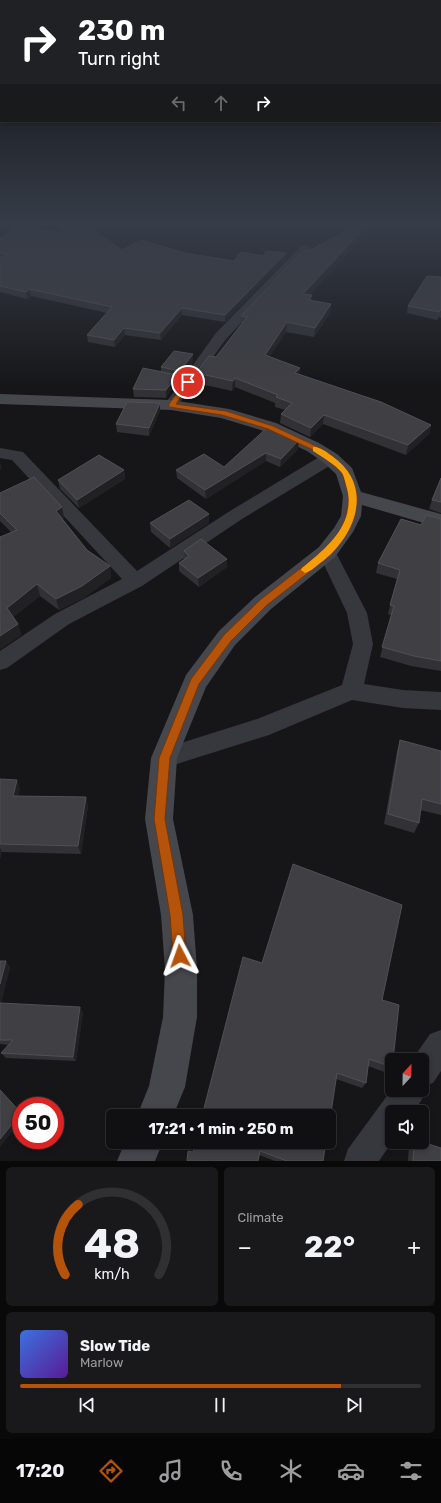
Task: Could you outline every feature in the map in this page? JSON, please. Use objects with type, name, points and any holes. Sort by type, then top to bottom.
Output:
[{"type":"main road","points":[[0,399],[171,405],[223,412],[270,427],[313,447],[330,458],[345,472],[353,496],[351,516],[344,532],[327,552],[264,603],[227,638],[195,682],[164,758],[160,819],[177,915],[181,969],[180,1017],[167,1087],[158,1109]]},
{"type":"main road","points":[[353,496],[441,521]]},
{"type":"main road","points":[[136,1161],[141,1149]]},
{"type":"street","points":[[171,405],[221,336],[275,279]]},
{"type":"street","points":[[0,453],[17,456],[135,581]]},
{"type":"street","points":[[0,662],[62,619],[135,581],[236,515],[330,458]]},
{"type":"street","points":[[327,552],[357,613],[363,644],[351,691]]},
{"type":"street","points":[[164,758],[261,728],[351,691],[403,699],[441,701]]},
{"type":"street","points":[[429,1062],[441,1045]]},
{"type":"street","points":[[360,1161],[385,1125]]},
{"type":"building","points":[[0,279],[260,279],[225,315],[182,308],[160,333],[124,328],[114,340],[87,335],[112,307],[29,289],[26,292],[0,286]]},
{"type":"building","points":[[276,279],[317,279],[303,294],[312,295],[309,300],[331,304],[315,328],[287,322],[265,355],[300,368],[295,373],[381,402],[431,425],[408,445],[324,415],[311,428],[281,414],[292,403],[276,397],[278,395],[235,378],[233,381],[196,373],[209,356],[216,357],[247,317],[241,316]]},
{"type":"building","points":[[425,279],[441,279],[441,310],[439,312],[408,306]]},
{"type":"building","points":[[174,351],[193,354],[180,371],[161,367]]},
{"type":"building","points":[[143,368],[177,375],[166,390],[133,389]]},
{"type":"building","points":[[127,402],[160,403],[149,428],[116,424]]},
{"type":"building","points":[[269,426],[299,440],[281,459],[266,453],[205,490],[176,470],[204,454],[224,467]]},
{"type":"building","points":[[99,455],[124,470],[77,500],[58,480]]},
{"type":"building","points":[[34,477],[62,507],[56,511],[87,550],[110,566],[82,586],[56,599],[37,584],[7,608],[18,624],[0,636],[0,537],[17,530],[0,513],[0,493]]},
{"type":"building","points":[[441,478],[441,502],[432,500]]},
{"type":"building","points":[[189,500],[209,514],[170,539],[150,523]]},
{"type":"building","points":[[426,515],[441,519],[441,661],[414,656],[382,647],[394,606],[390,605],[400,570],[378,563],[401,519],[421,525]]},
{"type":"building","points":[[201,539],[227,559],[198,578],[179,563],[189,556],[184,551]]},
{"type":"building","points":[[400,740],[441,751],[441,804],[422,799],[419,823],[388,814]]},
{"type":"building","points":[[0,779],[17,780],[13,796],[86,797],[78,846],[0,844]]},
{"type":"building","points":[[293,864],[402,905],[382,1000],[399,1005],[394,1053],[385,1053],[385,1065],[369,1059],[366,1083],[337,1073],[332,1109],[204,1109],[243,957],[262,963]]},
{"type":"building","points":[[0,961],[6,961],[0,984]]},
{"type":"building","points":[[0,1003],[80,1007],[73,1057],[1,1053],[13,1040],[0,1040]]},
{"type":"building","points":[[0,1090],[12,1103],[12,1124],[0,1139]]},
{"type":"building","points":[[429,1144],[441,1148],[441,1161],[413,1161],[414,1149],[429,1149]]},
{"type":"building","points":[[194,1149],[325,1149],[323,1161],[287,1161],[260,1151],[258,1161],[187,1161],[188,1151],[193,1152]]},
{"type":"slow traffic","points":[[305,570],[327,552],[344,532],[351,516],[353,496],[345,472],[330,458],[316,449]]},
{"type":"route","points":[[180,956],[177,915],[160,819],[164,758],[195,682],[227,638],[264,603],[327,552],[344,532],[351,516],[353,496],[345,472],[330,458],[313,447],[270,427],[223,412],[171,405],[188,382]]}]
